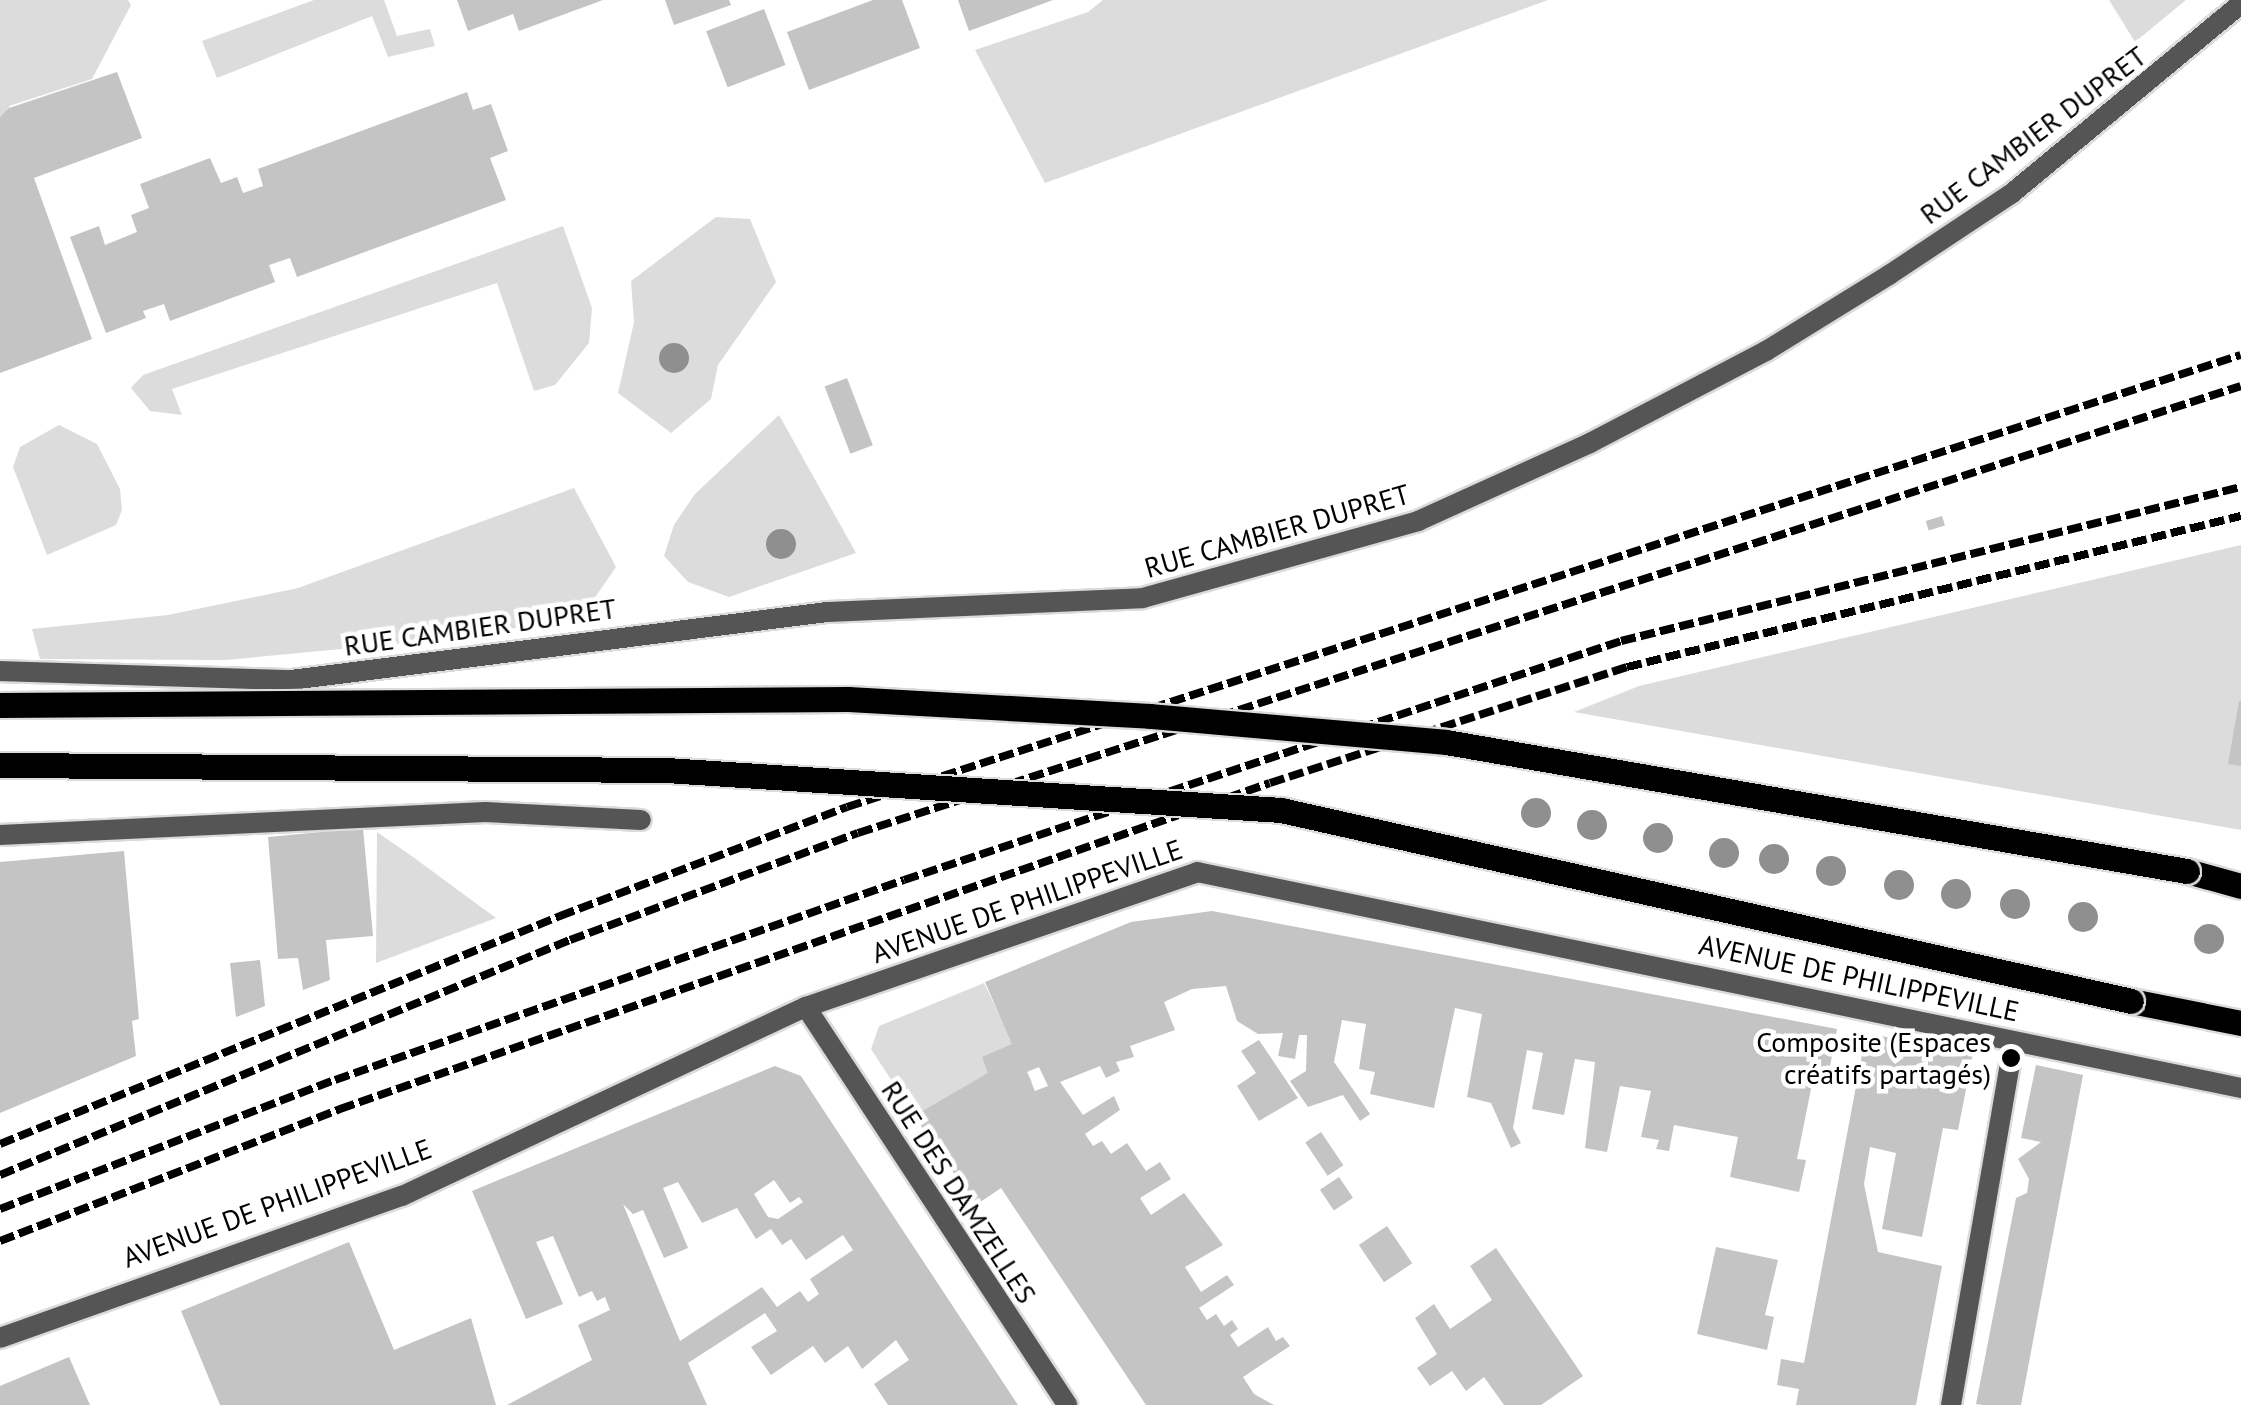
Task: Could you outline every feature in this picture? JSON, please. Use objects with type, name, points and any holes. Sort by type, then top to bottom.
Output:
[{"type":"main road","points":[[0,704],[848,698],[1150,716],[1446,742],[2187,871],[2241,886]]},
{"type":"main road","points":[[0,765],[666,770],[1281,810],[2132,1002],[2241,1023]]},
{"type":"street","name":"RUE CAMBIER DUPRET","points":[[0,670],[292,680],[827,612],[1143,598],[1418,520],[1608,434],[1766,351],[1889,275],[2011,194],[2241,4]]},
{"type":"street","points":[[0,835],[485,812],[641,820]]},
{"type":"street","name":"AVENUE DE PHILIPPEVILLE","points":[[0,1338],[116,1292],[402,1196],[806,1007],[1198,872],[2241,1088]]},
{"type":"street","name":"RUE DES DAMZELLES","points":[[806,1007],[1067,1405]]},
{"type":"street","points":[[1950,1405],[2014,1041]]},
{"type":"shaded area","points":[[0,0],[128,0],[131,5],[92,79],[9,106],[9,114],[0,117]]},
{"type":"shaded area","points":[[314,0],[384,0],[397,36],[430,29],[435,46],[388,57],[372,16],[217,78],[202,41]]},
{"type":"shaded area","points":[[1103,0],[1548,0],[1045,183],[975,50],[1088,12]]},
{"type":"shaded area","points":[[2109,0],[2186,0],[2135,42]]},
{"type":"shaded area","points":[[716,217],[750,219],[776,282],[718,365],[711,399],[671,433],[618,393],[634,322],[631,281]]},
{"type":"shaded area","points":[[563,226],[592,308],[589,343],[555,385],[534,391],[497,283],[172,389],[182,415],[150,411],[131,388],[143,375]]},
{"type":"shaded area","points":[[779,415],[856,553],[729,597],[688,582],[664,556],[674,525],[695,494]]},
{"type":"shaded area","points":[[59,425],[97,444],[120,489],[122,510],[116,525],[47,555],[13,467],[20,447]]},
{"type":"shaded area","points":[[574,488],[616,567],[587,609],[489,635],[226,660],[40,659],[32,629],[168,615],[298,588]]},
{"type":"shaded area","points":[[2241,545],[2241,830],[1574,712],[1639,686]]},
{"type":"shaded area","points":[[377,832],[413,857],[496,918],[376,963]]},
{"type":"shaded area","points":[[984,983],[1032,1082],[1008,1098],[915,1116],[871,1049],[879,1026]]},
{"type":"building","points":[[457,0],[603,0],[519,31],[513,14],[468,31]]},
{"type":"building","points":[[665,0],[729,0],[731,5],[674,25]]},
{"type":"building","points":[[873,0],[902,0],[920,48],[809,90],[787,32]]},
{"type":"building","points":[[958,0],[1053,0],[969,31]]},
{"type":"building","points":[[764,9],[786,65],[728,87],[706,31]]},
{"type":"building","points":[[117,72],[142,138],[34,178],[92,339],[0,373],[0,117],[9,108]]},
{"type":"building","points":[[467,92],[473,110],[491,104],[508,151],[490,158],[506,200],[297,277],[290,258],[269,265],[275,282],[170,321],[164,304],[143,311],[146,318],[106,333],[70,237],[99,226],[105,245],[137,232],[131,215],[149,208],[140,184],[210,158],[221,183],[237,177],[243,193],[263,186],[258,169]]},
{"type":"building","points":[[847,378],[873,445],[850,454],[825,387]]},
{"type":"building","points":[[1942,516],[1945,526],[1929,531],[1926,521]]},
{"type":"building","points":[[2241,701],[2241,766],[2228,764]]},
{"type":"building","points":[[363,828],[373,936],[326,940],[330,980],[303,990],[298,958],[278,959],[268,837]]},
{"type":"building","points":[[124,851],[139,1019],[132,1021],[136,1056],[0,1113],[0,862]]},
{"type":"building","points":[[1212,911],[1837,1029],[1828,1077],[1814,1074],[1797,1159],[1806,1160],[1799,1192],[1730,1177],[1738,1137],[1674,1125],[1669,1151],[1656,1149],[1659,1140],[1641,1137],[1651,1091],[1620,1086],[1607,1152],[1585,1148],[1595,1062],[1575,1059],[1564,1115],[1532,1109],[1543,1053],[1527,1050],[1513,1128],[1521,1143],[1511,1148],[1491,1103],[1467,1097],[1482,1014],[1455,1008],[1434,1108],[1370,1094],[1375,1072],[1359,1069],[1366,1024],[1342,1020],[1334,1062],[1370,1114],[1360,1121],[1343,1095],[1308,1107],[1290,1081],[1306,1071],[1307,1035],[1299,1035],[1295,1059],[1278,1056],[1283,1033],[1258,1034],[1237,1021],[1226,986],[1192,989],[1164,1002],[1175,1030],[1130,1046],[1134,1057],[1116,1062],[1120,1071],[1106,1078],[1100,1066],[1060,1082],[1083,1115],[1114,1096],[1120,1110],[1085,1134],[1093,1146],[1102,1141],[1111,1154],[1127,1143],[1146,1171],[1160,1162],[1171,1179],[1140,1198],[1151,1215],[1184,1193],[1223,1245],[1185,1267],[1201,1292],[1227,1275],[1234,1285],[1199,1308],[1207,1320],[1216,1314],[1224,1326],[1232,1320],[1238,1329],[1230,1335],[1238,1347],[1268,1327],[1276,1341],[1283,1337],[1290,1346],[1243,1377],[1254,1394],[1274,1405],[1146,1405],[1001,1188],[976,1205],[914,1116],[988,1073],[982,1057],[1012,1044],[985,982],[1131,922]],"holes":[[[1039,1067],[1048,1086],[1035,1091],[1027,1072]]]},
{"type":"building","points":[[260,960],[265,1006],[236,1017],[230,963]]},
{"type":"building","points":[[1866,1033],[1973,1054],[1958,1130],[1943,1128],[1922,1237],[1882,1229],[1896,1153],[1870,1147],[1864,1184],[1878,1252],[1942,1266],[1916,1405],[1796,1405],[1799,1389],[1777,1385],[1781,1359],[1804,1363]]},
{"type":"building","points":[[1259,1040],[1298,1098],[1259,1121],[1237,1086],[1256,1073],[1241,1051]]},
{"type":"building","points":[[2036,1065],[2083,1075],[2021,1405],[1976,1404],[2016,1198],[2027,1193],[2029,1179],[2018,1159],[2041,1142],[2021,1138]]},
{"type":"building","points":[[775,1066],[801,1076],[1018,1405],[888,1405],[874,1384],[909,1360],[896,1340],[862,1369],[848,1346],[825,1363],[813,1346],[771,1375],[751,1347],[777,1331],[765,1313],[688,1363],[707,1405],[507,1405],[592,1360],[578,1325],[610,1310],[605,1297],[597,1301],[592,1291],[579,1297],[553,1236],[536,1242],[563,1304],[526,1319],[472,1191]],"holes":[[[774,1180],[790,1203],[799,1197],[803,1202],[778,1219],[768,1217],[754,1194]],[[678,1182],[702,1223],[737,1208],[756,1239],[771,1229],[782,1245],[791,1239],[806,1260],[843,1235],[853,1250],[810,1279],[819,1294],[808,1302],[800,1291],[777,1307],[762,1287],[680,1341],[623,1204],[633,1214],[643,1210],[664,1258],[688,1248],[663,1188]]]},
{"type":"building","points":[[1321,1132],[1343,1165],[1328,1176],[1305,1143]]},
{"type":"building","points":[[1339,1177],[1353,1198],[1334,1211],[1320,1190]]},
{"type":"building","points":[[1387,1226],[1412,1263],[1384,1282],[1359,1245]]},
{"type":"building","points":[[349,1242],[394,1350],[471,1318],[496,1405],[220,1405],[181,1311]]},
{"type":"building","points":[[1716,1247],[1778,1260],[1765,1315],[1774,1317],[1767,1350],[1697,1334]]},
{"type":"building","points":[[1496,1248],[1583,1376],[1541,1405],[1504,1405],[1484,1377],[1466,1391],[1452,1371],[1430,1386],[1417,1368],[1437,1354],[1415,1318],[1434,1304],[1450,1329],[1492,1300],[1470,1266]]},
{"type":"building","points":[[69,1357],[90,1405],[0,1405],[0,1386]]},
{"type":"railway","points":[[0,1144],[560,916],[847,807],[2241,355]]},
{"type":"railway","points":[[0,1175],[570,940],[858,833],[2241,386]]},
{"type":"railway","points":[[0,1209],[335,1080],[904,880],[1621,641],[2241,487]]},
{"type":"railway","points":[[0,1241],[340,1109],[1270,783],[1627,667],[2241,516]]},
{"type":"place","name":"Composite (Espaces créatifs partagés)","points":[[2011,1058]]}]
